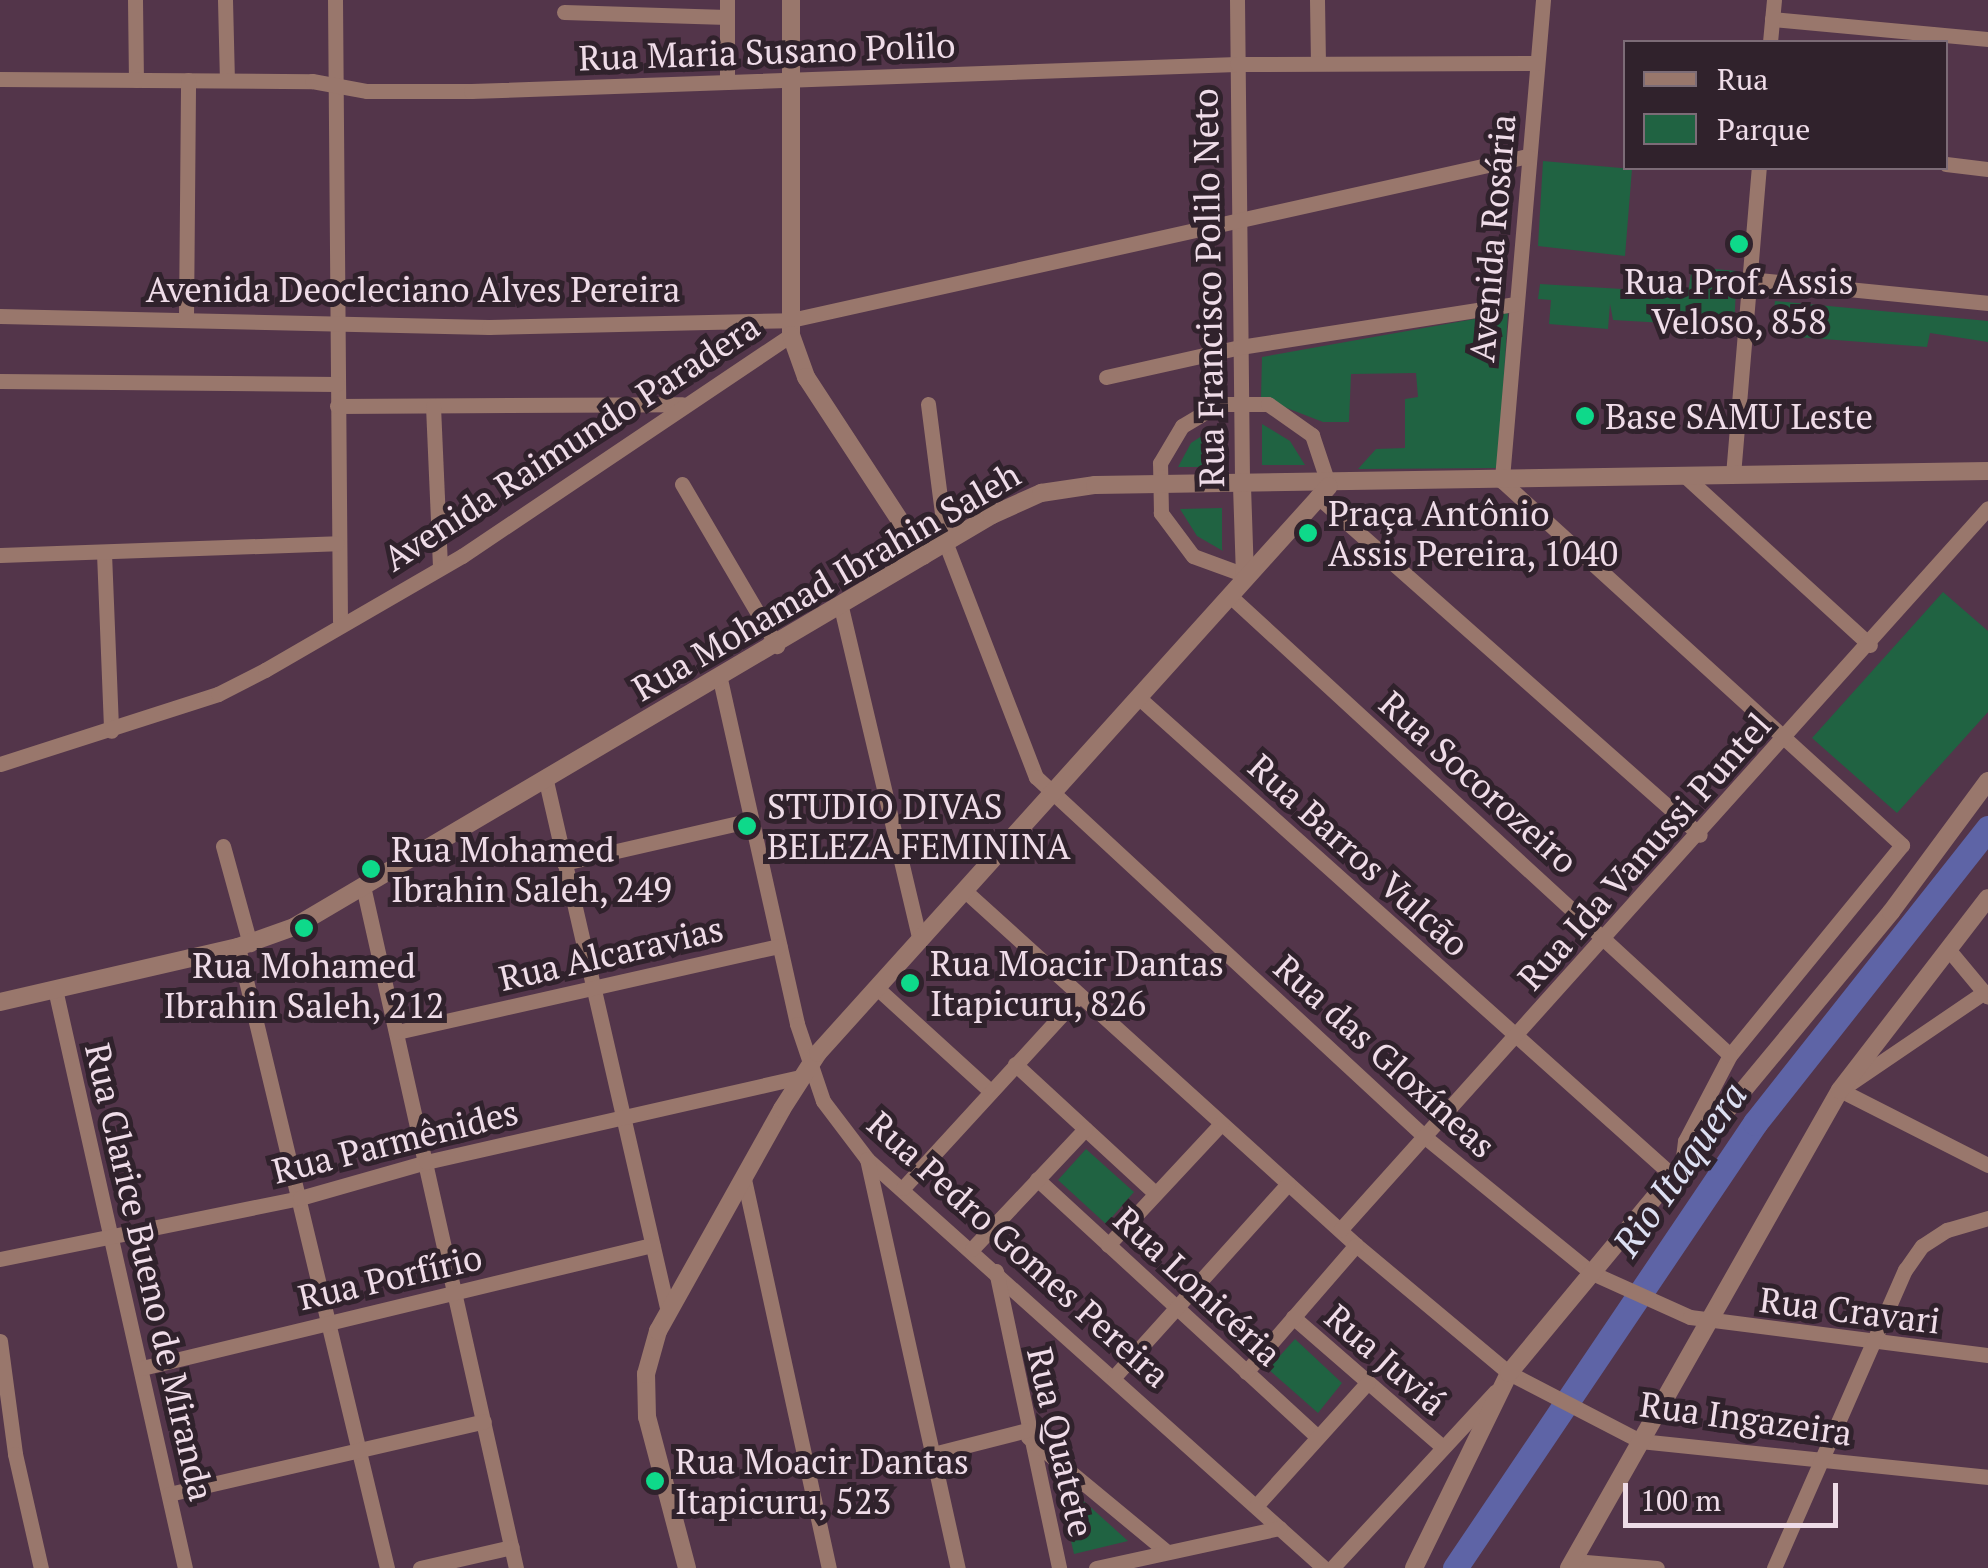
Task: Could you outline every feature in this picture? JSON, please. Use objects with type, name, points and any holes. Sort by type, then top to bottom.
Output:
[{"type":"street","points":[[135,0],[136,80]]},
{"type":"street","points":[[225,0],[227,80]]},
{"type":"street","points":[[335,0],[340,622]]},
{"type":"street","points":[[791,0],[791,328],[806,377],[924,556]]},
{"type":"street","name":"Rua Francisco Polilo Neto","points":[[1237,0],[1245,575]]},
{"type":"street","points":[[1317,0],[1318,62]]},
{"type":"street","name":"Avenida Rosária","points":[[1502,481],[1542,0]]},
{"type":"street","points":[[1770,40],[1774,0]]},
{"type":"street","points":[[564,12],[727,8],[726,82]]},
{"type":"street","points":[[1772,19],[1988,39]]},
{"type":"street","name":"Rua Maria Susano Polilo","points":[[0,80],[227,80],[472,91],[1237,64],[1537,63]]},
{"type":"street","points":[[186,318],[188,80]]},
{"type":"street","name":"Avenida Deocleciano Alves Pereira","points":[[0,316],[337,320],[489,327],[791,328],[1240,215],[1528,156]]},
{"type":"street","points":[[1948,164],[1988,169]]},
{"type":"street","points":[[1733,475],[1759,170]]},
{"type":"street","points":[[1748,279],[1988,303]]},
{"type":"street","points":[[1106,377],[1240,347],[1516,304]]},
{"type":"street","name":"Avenida Raimundo Paradera","points":[[0,764],[111,731],[241,683],[340,622],[440,568],[791,328]]},
{"type":"street","points":[[0,382],[337,384]]},
{"type":"street","points":[[687,1568],[647,1416],[646,1374],[668,1312],[806,1072],[1323,491],[1324,459],[1302,426],[1268,404],[1241,401],[1199,412],[1182,426],[1164,453],[1157,485],[1174,537],[1193,556],[1245,575]]},
{"type":"street","points":[[337,406],[682,404]]},
{"type":"street","name":"Rua das Gloxíneas","points":[[928,404],[946,544],[1016,737],[1051,795],[1426,1138],[1592,1273],[1698,1320]]},
{"type":"street","points":[[433,406],[440,568]]},
{"type":"street","name":"Rua Mohamad Ibrahin Saleh","points":[[0,1002],[244,946],[294,928],[924,556],[1041,493],[1157,485],[1323,491],[1502,481],[1988,471]]},
{"type":"street","points":[[1686,476],[1870,646]]},
{"type":"street","points":[[1502,481],[1784,742],[1901,843],[1900,853],[1730,1055],[1686,1141],[1678,1171]]},
{"type":"street","points":[[682,484],[777,646]]},
{"type":"street","points":[[1323,491],[1700,835]]},
{"type":"street","name":"Rua Ida Vanussi Puntel","points":[[1340,1230],[1784,742],[1988,508]]},
{"type":"street","points":[[0,555],[338,542]]},
{"type":"street","points":[[104,553],[111,731]]},
{"type":"street","name":"Rua Socorozeiro","points":[[1229,596],[1730,1055]]},
{"type":"street","points":[[841,607],[920,940]]},
{"type":"street","name":"Rua Pedro Gomes Pereira","points":[[720,679],[806,1072],[823,1102],[866,1159],[972,1249],[1324,1568]]},
{"type":"street","name":"Rua Barros Vulcão","points":[[1138,698],[1516,1036],[1678,1171]]},
{"type":"street","points":[[546,780],[668,1312]]},
{"type":"street","points":[[1332,1568],[1440,1446],[1496,1391],[1891,912],[1988,781]]},
{"type":"street","points":[[564,863],[751,820]]},
{"type":"street","points":[[223,846],[387,1568]]},
{"type":"street","points":[[363,886],[516,1568]]},
{"type":"street","name":"Rua Ingazeira","points":[[964,890],[1356,1246],[1509,1373],[1640,1440],[1988,1477]]},
{"type":"street","points":[[1657,1568],[1572,1564],[1640,1440],[1698,1320],[1840,1090],[1988,898]]},
{"type":"street","name":"Rua Alcaravias","points":[[397,1032],[779,946]]},
{"type":"street","points":[[1840,1090],[1984,996],[1948,949]]},
{"type":"street","points":[[877,988],[990,1092]]},
{"type":"street","name":"Rua Clarice Bueno de Miranda","points":[[55,989],[185,1568]]},
{"type":"street","points":[[903,1188],[1079,996]]},
{"type":"street","points":[[1015,1064],[1155,1193]]},
{"type":"street","name":"Rua Parmênides","points":[[0,1258],[300,1198],[426,1162],[806,1072]]},
{"type":"street","points":[[1840,1090],[1988,1165]]},
{"type":"street","points":[[1108,1245],[1221,1124]]},
{"type":"street","points":[[972,1249],[1085,1129]]},
{"type":"street","points":[[866,1159],[958,1568]]},
{"type":"street","points":[[744,1179],[828,1568]]},
{"type":"street","name":"Rua Lonicéria","points":[[1038,1179],[1318,1436]]},
{"type":"street","points":[[1114,1376],[1288,1184]]},
{"type":"street","points":[[1774,1568],[1868,1343],[1922,1246],[1947,1230],[1988,1218]]},
{"type":"street","name":"Rua Porfírio","points":[[142,1368],[652,1245]]},
{"type":"street","points":[[1246,1372],[1356,1246]]},
{"type":"street","name":"Rua Quatete","points":[[996,1271],[1059,1568]]},
{"type":"street","name":"Rua Juviá","points":[[1293,1318],[1440,1446]]},
{"type":"street","name":"Rua Cravari","points":[[1698,1320],[1988,1355]]},
{"type":"street","points":[[0,1341],[15,1454],[42,1568]]},
{"type":"street","points":[[1256,1506],[1368,1382]]},
{"type":"street","points":[[1414,1568],[1496,1391]]},
{"type":"street","points":[[169,1494],[484,1421]]},
{"type":"street","points":[[934,1454],[1028,1434],[1168,1552]]},
{"type":"street","points":[[1096,1568],[1280,1528]]},
{"type":"street","points":[[420,1568],[512,1548]]},
{"type":"green space","points":[[1543,161],[1632,170],[1625,256],[1538,246]]},
{"type":"green space","points":[[1692,267],[1737,271],[1734,327],[1613,320],[1610,304],[1608,329],[1549,324],[1551,300],[1538,299],[1540,284],[1688,293]]},
{"type":"green space","points":[[1775,301],[1988,321],[1988,342],[1930,333],[1927,347],[1771,335]]},
{"type":"green space","points":[[1508,313],[1498,468],[1358,469],[1376,449],[1405,448],[1405,399],[1418,397],[1416,373],[1351,374],[1349,422],[1323,422],[1261,398],[1262,357]]},
{"type":"green space","points":[[1220,424],[1221,467],[1178,467],[1191,443]]},
{"type":"green space","points":[[1262,424],[1290,441],[1305,465],[1262,465]]},
{"type":"green space","points":[[1222,508],[1223,551],[1197,536],[1180,509]]},
{"type":"green space","points":[[1943,592],[1988,631],[1988,712],[1897,813],[1812,738]]},
{"type":"green space","points":[[1086,1149],[1134,1192],[1106,1224],[1058,1180]]},
{"type":"green space","points":[[1295,1339],[1342,1383],[1318,1413],[1268,1369]]},
{"type":"green space","points":[[1056,1476],[1128,1541],[1074,1554]]},
{"type":"waterway","name":"Rio Itaquera","points":[[1455,1568],[1755,1123],[1988,828]]},
{"type":"place","name":"Rua Prof. Assis Veloso, 858","points":[[1739,244]]},
{"type":"place","name":"Base SAMU Leste","points":[[1585,416]]},
{"type":"place","name":"Praça Antônio Assis Pereira, 1040","points":[[1308,533]]},
{"type":"place","name":"STUDIO DIVAS BELEZA FEMININA","points":[[747,826]]},
{"type":"place","name":"Rua Mohamed Ibrahin Saleh, 249","points":[[371,869]]},
{"type":"place","name":"Rua Mohamed Ibrahin Saleh, 212","points":[[304,928]]},
{"type":"place","name":"Rua Moacir Dantas Itapicuru, 826","points":[[910,983]]},
{"type":"place","name":"Rua Moacir Dantas Itapicuru, 523","points":[[655,1481]]}]
